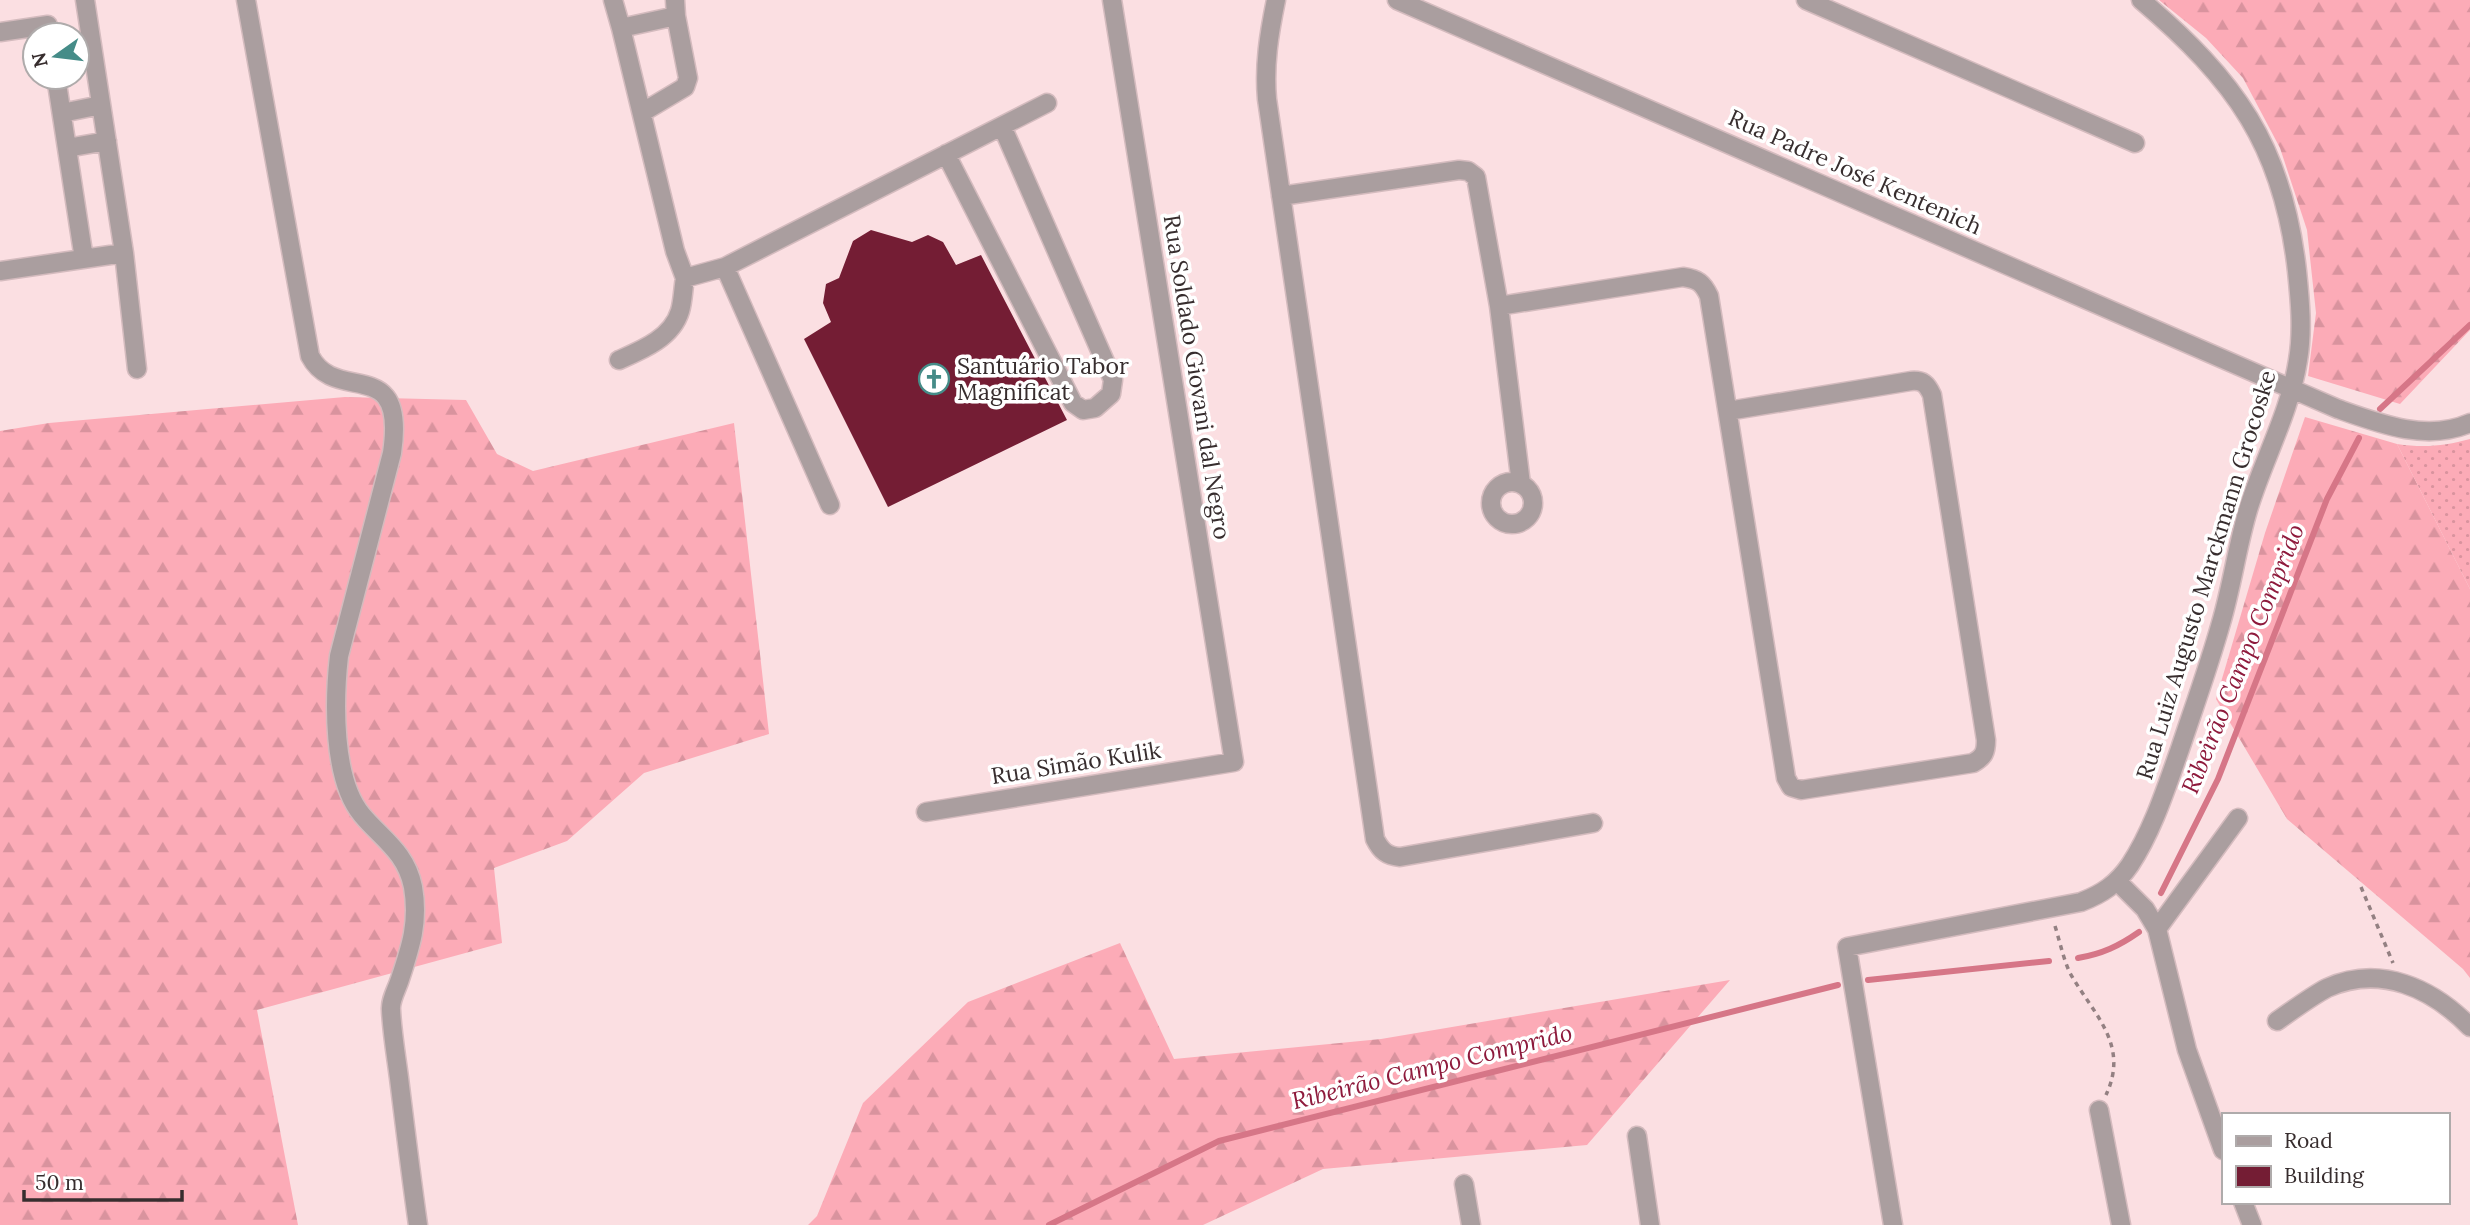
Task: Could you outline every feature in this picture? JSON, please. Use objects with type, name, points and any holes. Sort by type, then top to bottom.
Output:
[{"type":"street","points":[[85,0],[124,253],[137,369]]},
{"type":"street","points":[[246,0],[310,356],[324,374],[380,390],[391,405],[396,428],[392,453],[338,656],[335,719],[350,796],[361,814],[390,842],[405,863],[412,885],[416,913],[414,938],[390,1006],[418,1225]]},
{"type":"street","points":[[613,0],[685,278],[679,313],[670,329],[650,346],[619,360]]},
{"type":"street","name":"Rua Soldado Giovani dal Negro","points":[[1112,0],[1234,762]]},
{"type":"street","points":[[1276,0],[1267,45],[1265,74],[1375,839],[1380,849],[1388,856],[1400,857],[1593,823]]},
{"type":"street","name":"Rua Padre José Kentenich","points":[[1397,0],[2353,415],[2408,430],[2444,431],[2470,423]]},
{"type":"street","points":[[1805,0],[2135,143]]},
{"type":"street","name":"Rua Luiz Augusto Marckmann Grocoske","points":[[1893,1225],[1847,947],[2081,902],[2099,895],[2118,882],[2142,844],[2166,789],[2221,625],[2249,508],[2292,390],[2298,358],[2300,318],[2297,271],[2280,186],[2266,149],[2248,114],[2228,86],[2198,52],[2141,0]]},
{"type":"street","points":[[621,28],[676,8],[688,78],[685,87],[643,112]]},
{"type":"street","points":[[0,32],[21,29]]},
{"type":"street","points":[[58,91],[84,259]]},
{"type":"street","points":[[685,278],[725,267],[1047,103]]},
{"type":"street","points":[[62,113],[101,105]]},
{"type":"street","points":[[946,154],[1073,404],[1083,410],[1095,408],[1111,394],[1112,380],[1002,126]]},
{"type":"street","points":[[67,148],[107,141]]},
{"type":"street","points":[[1281,196],[1459,170],[1468,171],[1476,177],[1499,306],[1521,484]]},
{"type":"street","points":[[0,271],[124,253]]},
{"type":"street","points":[[725,267],[830,505]]},
{"type":"street","points":[[1499,306],[1683,277],[1696,279],[1704,286],[1709,296],[1786,778],[1791,787],[1801,790],[1973,764],[1986,751],[1986,740],[1932,395],[1927,385],[1919,380],[1910,381],[1728,411]]},
{"type":"street","name":"Rua Simão Kulik","points":[[926,812],[1234,762]]},
{"type":"street","points":[[2157,929],[2238,818]]},
{"type":"street","points":[[2118,882],[2145,909],[2157,929],[2187,1050],[2222,1147]]},
{"type":"street","points":[[2277,1021],[2324,990],[2338,984],[2382,978],[2401,981],[2440,1001],[2470,1027]]},
{"type":"street","points":[[2099,1110],[2121,1225]]},
{"type":"street","points":[[1637,1136],[1650,1225]]},
{"type":"street","points":[[1464,1185],[1471,1225]]},
{"type":"street","points":[[2245,1204],[2252,1225]]},
{"type":"path","points":[[2361,887],[2401,981]]},
{"type":"path","points":[[2050,908],[2070,971],[2095,1008],[2112,1047],[2115,1068],[2111,1085],[2099,1110]]},
{"type":"green space","points":[[2159,0],[2470,0],[2470,330],[2400,404],[2308,376],[2316,313],[2307,230],[2280,148],[2243,78],[2206,38]]},
{"type":"green space","points":[[345,397],[466,400],[497,454],[533,471],[734,423],[769,734],[644,773],[567,841],[494,868],[502,943],[257,1010],[298,1225],[0,1225],[0,431],[49,423]]},
{"type":"green space","points":[[2305,417],[2397,444],[2470,589],[2470,978],[2463,969],[2287,819],[2216,699],[2265,533]]},
{"type":"green space","points":[[2470,439],[2470,589],[2397,444],[2434,446]]},
{"type":"green space","points":[[1120,943],[1174,1059],[1381,1039],[1730,980],[1587,1145],[1323,1169],[1203,1225],[808,1225],[817,1216],[863,1103],[968,1002]]},
{"type":"building","name":"Santuário Tabor Magnificat","points":[[871,230],[912,242],[928,235],[943,242],[956,265],[981,255],[1067,420],[888,507],[804,339],[831,322],[823,303],[826,284],[839,278],[853,241]]},
{"type":"waterway","name":"Ribeirão Campo Comprido","points":[[2380,409],[2470,325]]},
{"type":"waterway","name":"Ribeirão Campo Comprido","points":[[2161,893],[2218,779],[2327,499],[2359,438]]},
{"type":"waterway","name":"Ribeirão Campo Comprido","points":[[2078,958],[2110,949],[2139,932]]},
{"type":"waterway","name":"Ribeirão Campo Comprido","points":[[1868,980],[2049,961]]},
{"type":"waterway","name":"Ribeirão Campo Comprido","points":[[1049,1225],[1219,1141],[1838,985]]},
{"type":"place","name":"Santuário Tabor Magnificat","points":[[934,379]]}]
